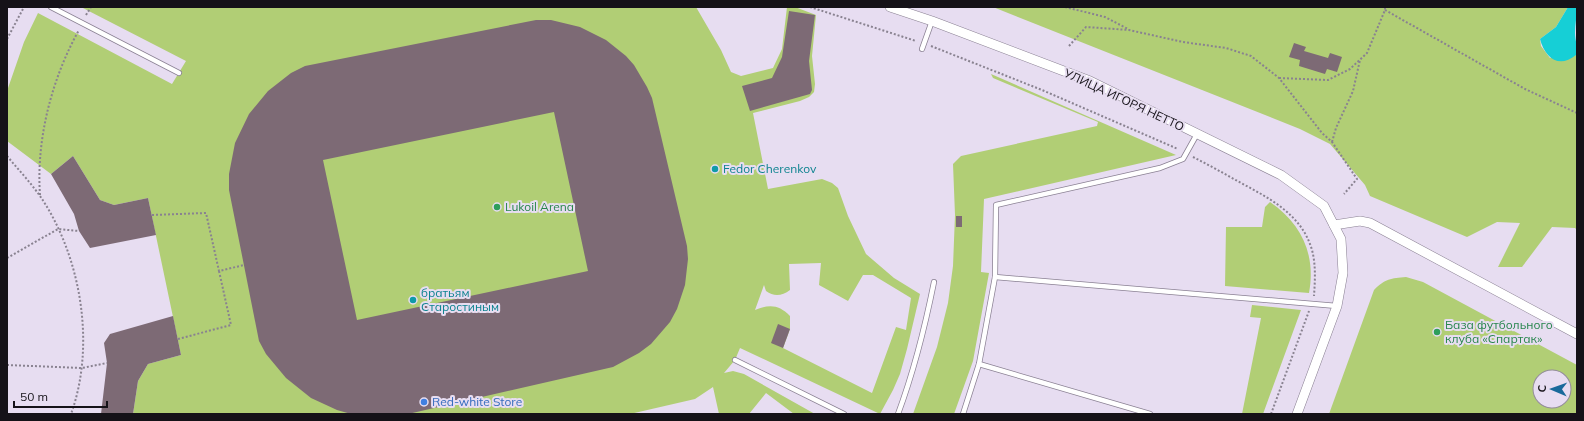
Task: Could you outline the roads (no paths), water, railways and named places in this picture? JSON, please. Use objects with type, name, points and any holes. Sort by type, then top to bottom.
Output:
[{"type":"street","name":"УЛИЦА ИГОРЯ НЕТТО","points":[[890,7],[932,21],[1090,81],[1198,134],[1281,175],[1324,206],[1334,225]]},
{"type":"street","points":[[1297,414],[1337,306],[1343,272],[1341,239],[1334,225],[1360,221],[1370,223],[1577,334]]},
{"type":"lane","points":[[51,7],[179,72]]},
{"type":"lane","points":[[922,49],[932,21]]},
{"type":"lane","points":[[963,414],[979,364],[995,277],[996,205],[1160,168],[1183,159],[1198,134]]},
{"type":"lane","points":[[995,277],[1337,306]]},
{"type":"lane","points":[[898,414],[909,384],[926,324],[934,282]]},
{"type":"lane","points":[[735,360],[844,414]]},
{"type":"lane","points":[[979,364],[1150,414]]},
{"type":"water","points":[[1568,7],[1577,7],[1575,33],[1577,52],[1576,55],[1570,59],[1558,61],[1549,56],[1542,46],[1540,39],[1556,27]]},
{"type":"place","name":"Fedor Cherenkov","points":[[715,169]]},
{"type":"place","name":"Lukoil Arena","points":[[497,207]]},
{"type":"place","name":"братьям Старостиным","points":[[413,300]]},
{"type":"place","name":"База футбольного клуба «Спартак»","points":[[1437,332]]},
{"type":"place","name":"Red-white Store","points":[[424,402]]}]
